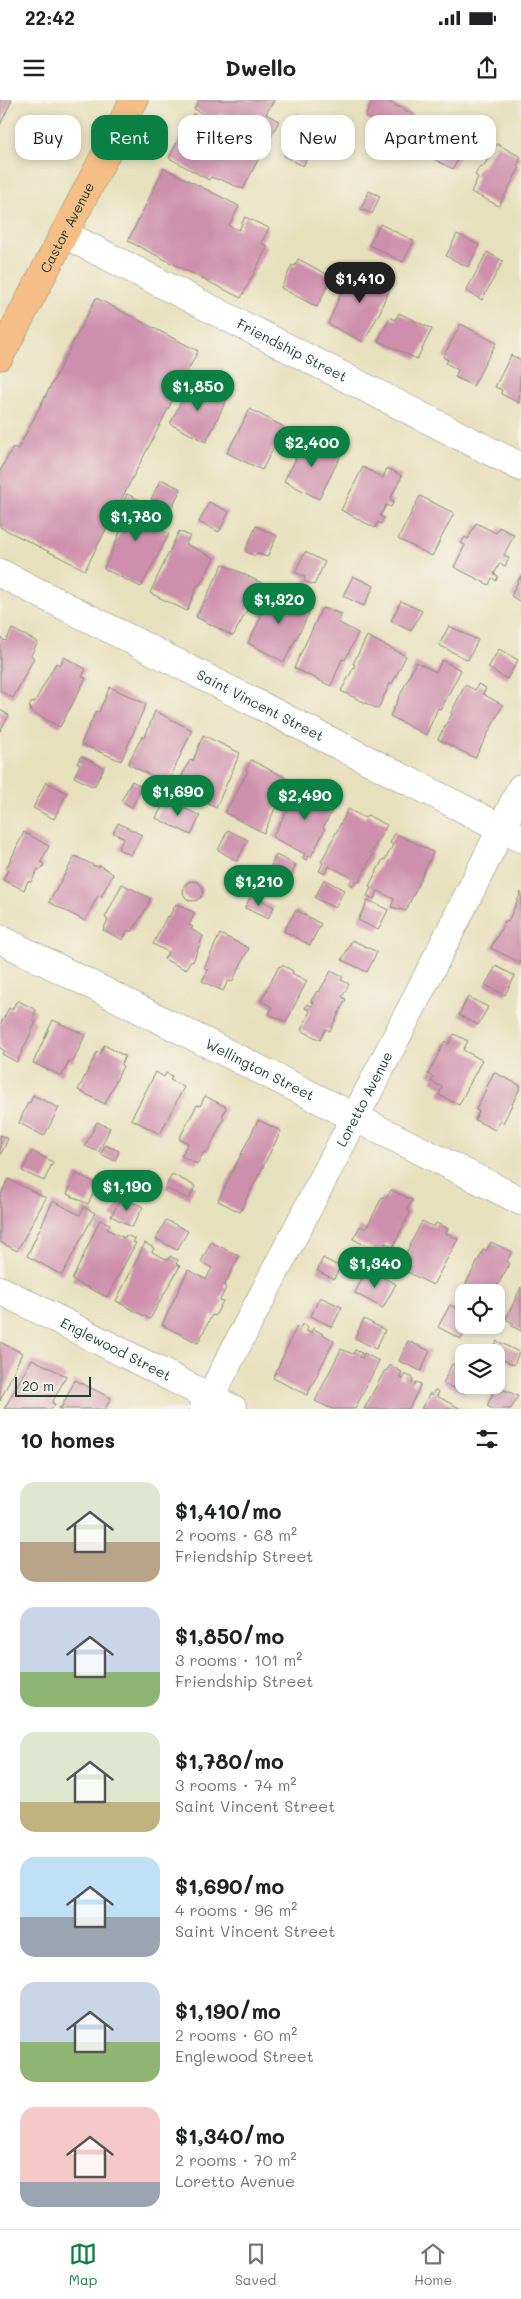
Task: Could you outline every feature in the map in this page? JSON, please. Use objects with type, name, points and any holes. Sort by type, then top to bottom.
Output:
[{"type":"main road","name":"Castor Avenue","points":[[0,356],[134,100]]},
{"type":"street","name":"Friendship Street","points":[[64,234],[521,467]]},
{"type":"street","name":"Saint Vincent Street","points":[[0,573],[511,833]]},
{"type":"street","name":"Loretto Avenue","points":[[215,1405],[276,1266],[511,833],[521,788]]},
{"type":"street","name":"Wellington Street","points":[[0,939],[521,1201]]},
{"type":"street","name":"Englewood Street","points":[[0,1290],[215,1405]]},
{"type":"building","points":[[0,100],[12,100],[0,125]]},
{"type":"building","points":[[199,100],[274,100],[266,114],[268,115],[224,115],[220,113],[219,115],[205,115],[194,109]]},
{"type":"building","points":[[373,100],[390,100],[389,102],[413,114],[413,115],[366,115]]},
{"type":"building","points":[[271,117],[279,121],[271,137]]},
{"type":"building","points":[[178,141],[178,160],[258,160],[243,189],[219,179],[211,177],[209,180],[169,158]]},
{"type":"building","points":[[497,144],[521,157],[517,166],[520,167],[499,206],[471,192],[478,177],[475,175],[480,166],[483,167],[487,160],[496,160]]},
{"type":"building","points":[[292,160],[306,160],[303,166]]},
{"type":"building","points":[[436,160],[458,160],[453,169]]},
{"type":"building","points":[[164,168],[239,206],[229,226],[239,230],[245,217],[269,228],[261,243],[268,246],[241,298],[128,241]]},
{"type":"building","points":[[369,191],[380,196],[372,214],[361,209]]},
{"type":"building","points":[[380,224],[414,241],[403,262],[369,245]]},
{"type":"building","points":[[457,234],[479,245],[468,267],[446,256]]},
{"type":"building","points":[[487,252],[503,261],[482,300],[466,291]]},
{"type":"building","points":[[298,259],[332,277],[317,307],[281,288],[292,265],[295,266]]},
{"type":"building","points":[[360,267],[389,282],[388,286],[391,287],[364,342],[328,324],[343,288],[346,287],[355,270],[358,271]]},
{"type":"building","points":[[96,298],[198,351],[85,570],[0,527],[0,471],[13,447],[18,449]]},
{"type":"building","points":[[399,313],[432,329],[417,359],[378,341],[390,317],[395,320]]},
{"type":"building","points":[[461,324],[496,343],[473,386],[455,377],[458,370],[446,363],[448,360],[443,357]]},
{"type":"building","points":[[511,355],[521,360],[519,403],[501,394],[502,390],[495,387]]},
{"type":"building","points":[[192,382],[227,399],[206,442],[170,424],[182,400],[180,399],[184,391],[187,393]]},
{"type":"building","points":[[250,409],[284,427],[262,470],[227,453]]},
{"type":"building","points":[[306,438],[341,455],[319,499],[284,481],[296,459],[293,457]]},
{"type":"building","points":[[363,467],[383,478],[387,468],[402,476],[390,499],[394,501],[391,507],[386,505],[380,516],[384,518],[381,524],[378,522],[375,528],[341,510]]},
{"type":"building","points":[[161,479],[181,489],[171,509],[151,499]]},
{"type":"building","points":[[127,494],[158,509],[150,524],[169,534],[141,587],[104,569],[121,530],[116,527],[125,511],[120,508]]},
{"type":"building","points":[[420,496],[454,513],[432,556],[398,539]]},
{"type":"building","points":[[209,502],[229,512],[219,532],[199,522]]},
{"type":"building","points":[[476,523],[496,533],[499,527],[514,535],[504,555],[509,558],[505,566],[500,563],[494,574],[498,576],[496,581],[492,578],[489,585],[454,567],[465,545],[461,543],[465,537],[468,539]]},
{"type":"building","points":[[256,526],[277,536],[267,557],[257,553],[255,556],[245,551]]},
{"type":"building","points":[[179,531],[190,536],[186,544],[214,558],[200,585],[198,584],[187,611],[150,593]]},
{"type":"building","points":[[305,552],[325,562],[314,585],[304,581],[305,577],[295,572]]},
{"type":"building","points":[[223,564],[262,583],[233,636],[196,617]]},
{"type":"building","points":[[521,575],[521,602],[511,596]]},
{"type":"building","points":[[353,576],[374,586],[364,606],[343,596]]},
{"type":"building","points":[[273,589],[312,608],[284,662],[248,643]]},
{"type":"building","points":[[401,601],[422,611],[411,631],[391,621]]},
{"type":"building","points":[[322,608],[342,614],[338,622],[358,633],[345,660],[342,659],[331,686],[294,668]]},
{"type":"building","points":[[449,626],[478,640],[468,660],[439,645]]},
{"type":"building","points":[[12,629],[38,642],[31,655],[34,658],[13,698],[0,691],[0,638],[6,641]]},
{"type":"building","points":[[367,636],[406,656],[392,684],[390,683],[378,709],[341,691],[355,665],[353,664]]},
{"type":"building","points":[[499,649],[518,660],[507,679],[488,668]]},
{"type":"building","points":[[64,657],[86,669],[82,677],[86,678],[60,727],[30,711],[31,708],[29,707],[32,702],[34,703],[56,663],[60,665]]},
{"type":"building","points":[[442,660],[461,670],[441,709],[438,708],[426,735],[390,716],[416,662],[436,672]]},
{"type":"building","points":[[478,684],[486,688],[483,694],[503,705],[475,758],[438,739],[465,685],[475,690]]},
{"type":"building","points":[[110,687],[146,704],[121,761],[81,744],[96,711],[99,712]]},
{"type":"building","points":[[0,710],[9,715],[0,731]]},
{"type":"building","points":[[155,711],[192,730],[166,787],[161,784],[162,781],[128,764],[142,736],[145,737]]},
{"type":"building","points":[[203,735],[240,753],[216,808],[188,793],[185,798],[176,793],[178,789],[176,788],[190,760],[193,761]]},
{"type":"building","points":[[81,756],[104,768],[94,787],[74,777],[80,764],[77,763]]},
{"type":"building","points":[[251,760],[288,779],[264,833],[225,813],[248,771],[246,770]]},
{"type":"building","points":[[132,781],[142,787],[132,807],[121,801]]},
{"type":"building","points":[[46,782],[67,793],[54,819],[33,808]]},
{"type":"building","points":[[298,784],[336,803],[311,857],[309,856],[307,860],[302,858],[305,854],[272,837],[296,796],[293,794]]},
{"type":"building","points":[[166,799],[200,816],[191,835],[156,818]]},
{"type":"building","points":[[348,809],[365,818],[367,815],[387,825],[371,853],[373,854],[359,882],[357,880],[354,886],[349,884],[352,878],[329,866],[325,874],[319,871],[323,863],[321,862]]},
{"type":"building","points":[[118,823],[142,835],[131,855],[118,849],[124,838],[113,833]]},
{"type":"building","points":[[228,830],[248,840],[237,861],[218,850]]},
{"type":"building","points":[[24,832],[49,846],[41,862],[44,864],[41,870],[38,869],[31,882],[28,881],[24,890],[3,880],[8,870],[6,869]]},
{"type":"building","points":[[395,833],[433,852],[406,911],[391,907],[394,899],[378,891],[374,899],[367,896],[371,888],[369,886],[383,859],[385,860],[393,845],[390,843]]},
{"type":"building","points":[[276,855],[296,865],[287,884],[267,874]]},
{"type":"building","points":[[75,856],[95,866],[99,867],[100,865],[113,874],[101,897],[98,895],[85,921],[49,902]]},
{"type":"building","points":[[324,879],[344,890],[335,908],[315,898]]},
{"type":"building","points":[[193,881],[200,884],[203,891],[200,898],[193,901],[186,898],[183,891],[186,884]]},
{"type":"building","points":[[122,884],[150,898],[148,905],[132,932],[128,930],[123,940],[103,930],[108,920],[105,918]]},
{"type":"building","points":[[521,892],[521,963],[491,948],[505,921],[508,922]]},
{"type":"building","points":[[251,895],[274,907],[268,919],[245,908]]},
{"type":"building","points":[[368,900],[388,910],[378,930],[358,920]]},
{"type":"building","points":[[176,904],[195,913],[189,925],[193,927],[191,929],[203,936],[193,962],[190,961],[186,970],[164,959],[168,952],[153,944],[167,916],[169,917]]},
{"type":"building","points":[[296,910],[321,924],[310,945],[284,931]]},
{"type":"building","points":[[220,934],[249,948],[232,982],[228,981],[223,991],[202,981],[208,970],[204,968]]},
{"type":"building","points":[[352,940],[377,952],[367,972],[342,960]]},
{"type":"building","points":[[282,965],[307,981],[286,1022],[269,1014],[272,1007],[261,1001],[279,966]]},
{"type":"building","points":[[496,966],[515,976],[505,995],[485,985]]},
{"type":"building","points":[[331,971],[343,977],[341,980],[349,984],[342,997],[346,999],[330,1031],[326,1029],[320,1040],[301,1030],[310,1011],[305,1008],[307,1004],[312,1006],[314,1003],[311,1001],[317,991],[319,992]]},
{"type":"building","points":[[468,997],[488,1007],[478,1025],[459,1015]]},
{"type":"building","points":[[19,1001],[36,1010],[33,1020],[36,1022],[17,1062],[2,1054],[5,1051],[0,1048],[0,1025],[9,1008],[12,1010],[16,1002]]},
{"type":"building","points":[[53,1020],[85,1035],[73,1062],[69,1061],[62,1076],[33,1063]]},
{"type":"building","points":[[454,1034],[468,1041],[463,1050],[482,1060],[459,1105],[439,1095],[442,1087],[431,1081],[433,1077],[428,1074],[445,1041],[449,1044]]},
{"type":"building","points":[[104,1045],[125,1056],[121,1065],[123,1066],[105,1104],[78,1090],[97,1052],[100,1054]]},
{"type":"building","points":[[156,1072],[164,1077],[166,1073],[172,1076],[170,1080],[184,1087],[160,1134],[131,1119]]},
{"type":"building","points":[[494,1072],[521,1086],[503,1123],[500,1121],[495,1130],[475,1120],[479,1111],[476,1110]]},
{"type":"building","points":[[33,1095],[59,1108],[44,1136],[19,1123]]},
{"type":"building","points":[[205,1096],[226,1107],[222,1117],[224,1118],[207,1153],[204,1152],[197,1164],[181,1156],[188,1143],[179,1139],[197,1105],[200,1106]]},
{"type":"building","points":[[258,1120],[281,1131],[240,1212],[218,1201]]},
{"type":"building","points":[[97,1122],[110,1128],[99,1152],[85,1146]]},
{"type":"building","points":[[0,1135],[8,1139],[0,1156]]},
{"type":"building","points":[[105,1145],[119,1151],[115,1161],[101,1154]]},
{"type":"building","points":[[32,1151],[53,1162],[44,1181],[22,1171]]},
{"type":"building","points":[[77,1174],[98,1184],[88,1204],[67,1194]]},
{"type":"building","points":[[172,1174],[195,1186],[189,1199],[165,1188]]},
{"type":"building","points":[[8,1179],[46,1198],[17,1251],[0,1242],[0,1197]]},
{"type":"building","points":[[391,1190],[412,1200],[407,1210],[410,1212],[393,1247],[386,1243],[381,1253],[353,1239],[360,1226],[366,1229],[382,1197],[386,1199]]},
{"type":"building","points":[[122,1197],[143,1207],[132,1227],[111,1216]]},
{"type":"building","points":[[53,1201],[80,1215],[84,1207],[95,1213],[62,1275],[27,1256]]},
{"type":"building","points":[[100,1220],[110,1224],[107,1229],[124,1238],[126,1235],[135,1239],[133,1242],[136,1243],[107,1297],[72,1280]]},
{"type":"building","points":[[166,1220],[188,1231],[177,1250],[156,1239]]},
{"type":"building","points":[[422,1221],[434,1227],[436,1223],[448,1229],[446,1233],[458,1239],[433,1285],[401,1269],[407,1256],[405,1255]]},
{"type":"building","points":[[211,1242],[239,1256],[224,1286],[226,1288],[220,1300],[223,1301],[215,1316],[212,1315],[198,1343],[162,1325],[188,1270],[206,1279],[212,1268],[201,1262]]},
{"type":"building","points":[[491,1242],[512,1252],[507,1261],[510,1263],[498,1284],[466,1284],[484,1249],[486,1251]]},
{"type":"building","points":[[145,1243],[154,1248],[152,1252],[168,1260],[170,1256],[178,1260],[176,1264],[180,1266],[150,1319],[116,1301]]},
{"type":"building","points":[[323,1258],[340,1267],[334,1279],[317,1271]]},
{"type":"building","points":[[366,1271],[396,1284],[383,1308],[355,1293]]},
{"type":"building","points":[[521,1287],[521,1331],[512,1326],[513,1323],[506,1319]]},
{"type":"building","points":[[320,1297],[342,1307],[332,1327],[311,1316]]},
{"type":"building","points":[[450,1305],[455,1308],[455,1334],[464,1334],[461,1339],[438,1327]]},
{"type":"building","points":[[364,1319],[385,1330],[376,1349],[355,1338]]},
{"type":"building","points":[[302,1324],[308,1327],[306,1331],[311,1333],[313,1328],[334,1341],[307,1395],[273,1378],[297,1326],[300,1328]]},
{"type":"building","points":[[408,1341],[430,1351],[421,1371],[399,1361]]},
{"type":"building","points":[[0,1342],[22,1353],[0,1401]]},
{"type":"building","points":[[505,1345],[519,1352],[514,1365],[505,1360]]},
{"type":"building","points":[[341,1349],[353,1354],[355,1350],[362,1353],[359,1357],[362,1358],[364,1353],[379,1361],[355,1409],[332,1409],[315,1401]]},
{"type":"building","points":[[32,1359],[66,1376],[52,1403],[55,1404],[52,1409],[4,1409]]},
{"type":"building","points":[[452,1364],[455,1365],[455,1389],[443,1383]]},
{"type":"building","points":[[390,1365],[402,1372],[399,1377],[403,1379],[405,1374],[413,1378],[412,1384],[415,1385],[416,1382],[421,1384],[409,1409],[364,1409],[385,1370],[387,1371]]},
{"type":"building","points":[[75,1380],[111,1398],[105,1409],[59,1409]]},
{"type":"building","points":[[435,1390],[439,1392],[437,1396],[461,1409],[421,1409],[430,1393],[432,1395]]},
{"type":"building","points":[[505,1390],[518,1396],[511,1409],[493,1409],[487,1406],[492,1394],[505,1394]]}]
